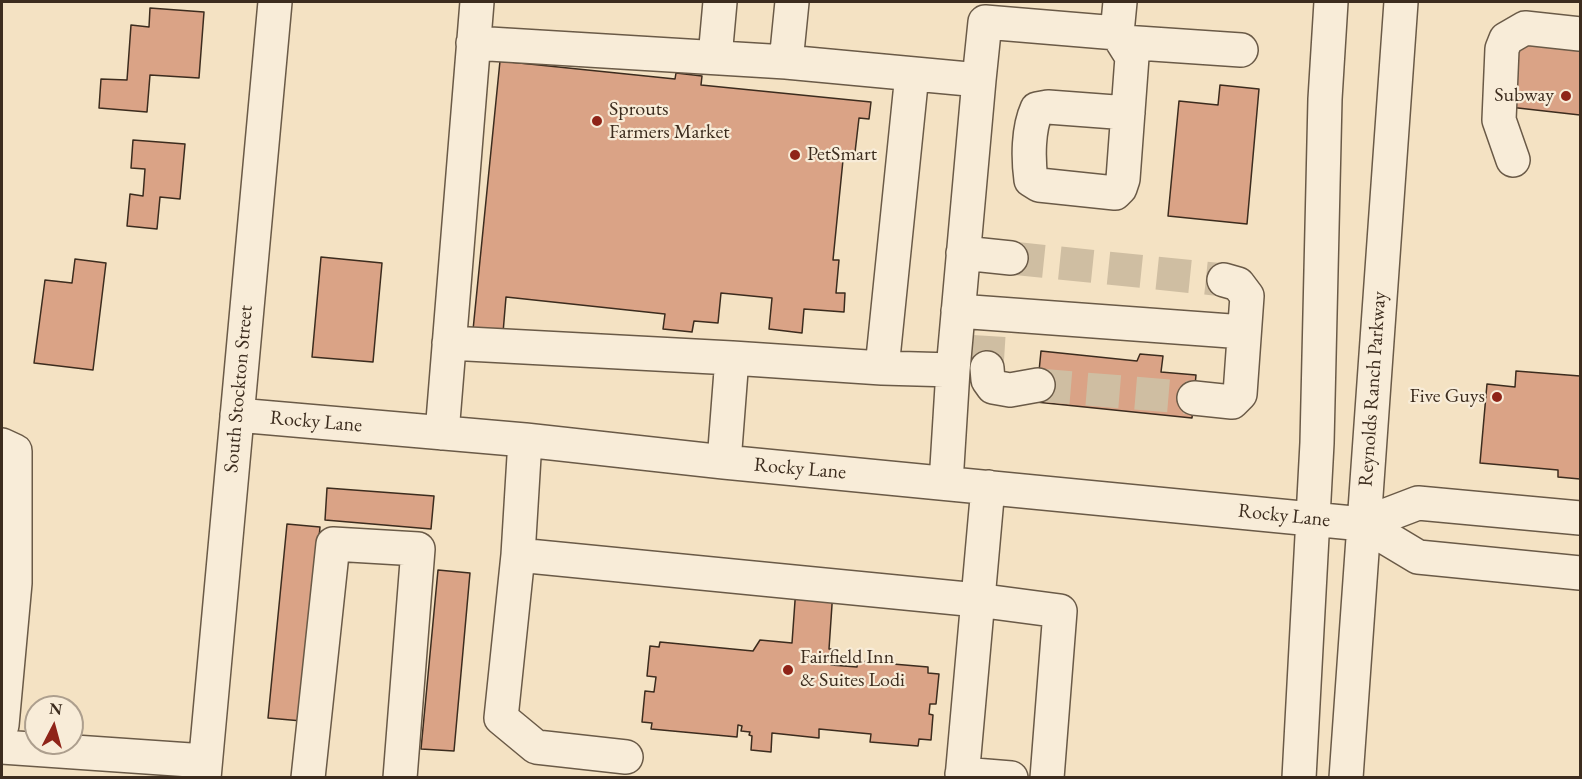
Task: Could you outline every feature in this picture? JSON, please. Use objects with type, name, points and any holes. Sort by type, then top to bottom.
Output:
[{"type":"street","name":"South Stockton Street","points":[[204,769],[275,2]]},
{"type":"street","points":[[442,433],[477,2]]},
{"type":"street","points":[[715,57],[720,2]]},
{"type":"street","points":[[786,62],[792,2]]},
{"type":"street","points":[[1299,777],[1311,520],[1317,443],[1325,99],[1331,2]]},
{"type":"street","name":"Reynolds Ranch Parkway","points":[[1346,777],[1401,2]]},
{"type":"street","points":[[946,483],[953,370],[985,22],[1120,26],[1241,50]]},
{"type":"street","points":[[1120,26],[1132,57],[1128,113]]},
{"type":"street","points":[[1513,160],[1499,120],[1502,49],[1506,39],[1525,28],[1581,34]]},
{"type":"street","points":[[473,43],[786,62],[978,80]]},
{"type":"street","points":[[882,368],[912,74]]},
{"type":"street","points":[[963,253],[1011,258]]},
{"type":"street","points":[[1194,398],[1232,402],[1240,394],[1247,296],[1239,284],[1224,280]]},
{"type":"street","points":[[958,311],[989,339],[1244,332]]},
{"type":"street","points":[[989,339],[988,380],[993,387],[1010,390],[1038,385]]},
{"type":"street","points":[[449,344],[953,370]]},
{"type":"street","points":[[724,462],[732,358]]},
{"type":"street","name":"Rocky Lane","points":[[237,415],[525,440],[724,462],[1363,524]]},
{"type":"street","points":[[525,440],[518,555],[501,718],[536,747],[626,757]]},
{"type":"street","points":[[2,725],[15,583],[8,448]]},
{"type":"street","points":[[988,487],[962,776],[1011,777]]},
{"type":"street","points":[[1363,524],[1418,503],[1581,518]]},
{"type":"street","points":[[1363,524],[1418,557],[1581,573]]},
{"type":"street","points":[[308,777],[333,544],[418,549],[400,777]]},
{"type":"street","points":[[518,555],[977,600],[1060,611],[1047,777]]},
{"type":"street","points":[[2,747],[204,769]]},
{"type":"building","points":[[150,8],[204,12],[199,78],[150,75],[147,112],[99,108],[101,79],[127,80],[131,25],[149,27]]},
{"type":"building","points":[[1516,43],[1580,50],[1580,115],[1509,107]]},
{"type":"building","points":[[500,61],[675,79],[676,73],[702,76],[701,85],[871,102],[869,119],[859,118],[854,161],[843,160],[833,260],[839,260],[836,293],[845,293],[844,312],[804,309],[802,333],[769,329],[772,298],[721,293],[718,323],[694,321],[692,332],[663,329],[665,314],[506,297],[503,333],[473,330]]},
{"type":"building","points":[[1220,85],[1259,89],[1247,224],[1168,216],[1179,101],[1218,105]]},
{"type":"building","points":[[133,140],[185,144],[180,199],[160,197],[157,229],[127,226],[130,194],[143,196],[145,169],[131,168]]},
{"type":"building","points":[[321,257],[382,263],[373,362],[312,357]]},
{"type":"building","points":[[75,259],[106,263],[93,370],[34,363],[45,280],[72,283]]},
{"type":"building","points":[[1041,351],[1137,361],[1140,354],[1163,356],[1161,372],[1196,375],[1192,418],[1036,402]]},
{"type":"building","points":[[1516,371],[1580,376],[1580,479],[1558,477],[1558,470],[1480,463],[1487,384],[1515,387]]},
{"type":"building","points":[[327,488],[434,496],[431,529],[325,520]]},
{"type":"building","points":[[287,524],[320,527],[302,721],[268,718]]},
{"type":"building","points":[[438,570],[470,573],[454,751],[421,749]]},
{"type":"building","name":"Fairfield Inn & Suites Lodi","points":[[796,587],[833,590],[829,649],[832,649],[831,665],[857,667],[858,661],[928,667],[928,673],[939,674],[936,704],[930,704],[929,714],[933,715],[931,740],[919,739],[918,746],[870,742],[871,734],[819,729],[819,738],[772,733],[771,752],[751,750],[750,732],[741,731],[742,726],[738,725],[737,737],[651,729],[652,723],[642,722],[645,691],[654,692],[656,677],[647,676],[650,646],[659,647],[660,642],[753,651],[760,640],[792,643]]},
{"type":"tunnel","points":[[1011,258],[1224,280]]},
{"type":"tunnel","points":[[987,368],[989,336]]},
{"type":"tunnel","points":[[1038,385],[1194,398]]},
{"type":"place","name":"Subway","points":[[1566,96]]},
{"type":"place","name":"Sprouts Farmers Market","points":[[597,121]]},
{"type":"place","name":"PetSmart","points":[[795,155]]},
{"type":"place","name":"Five Guys","points":[[1497,397]]},
{"type":"place","name":"Fairfield Inn & Suites Lodi","points":[[788,670]]}]
